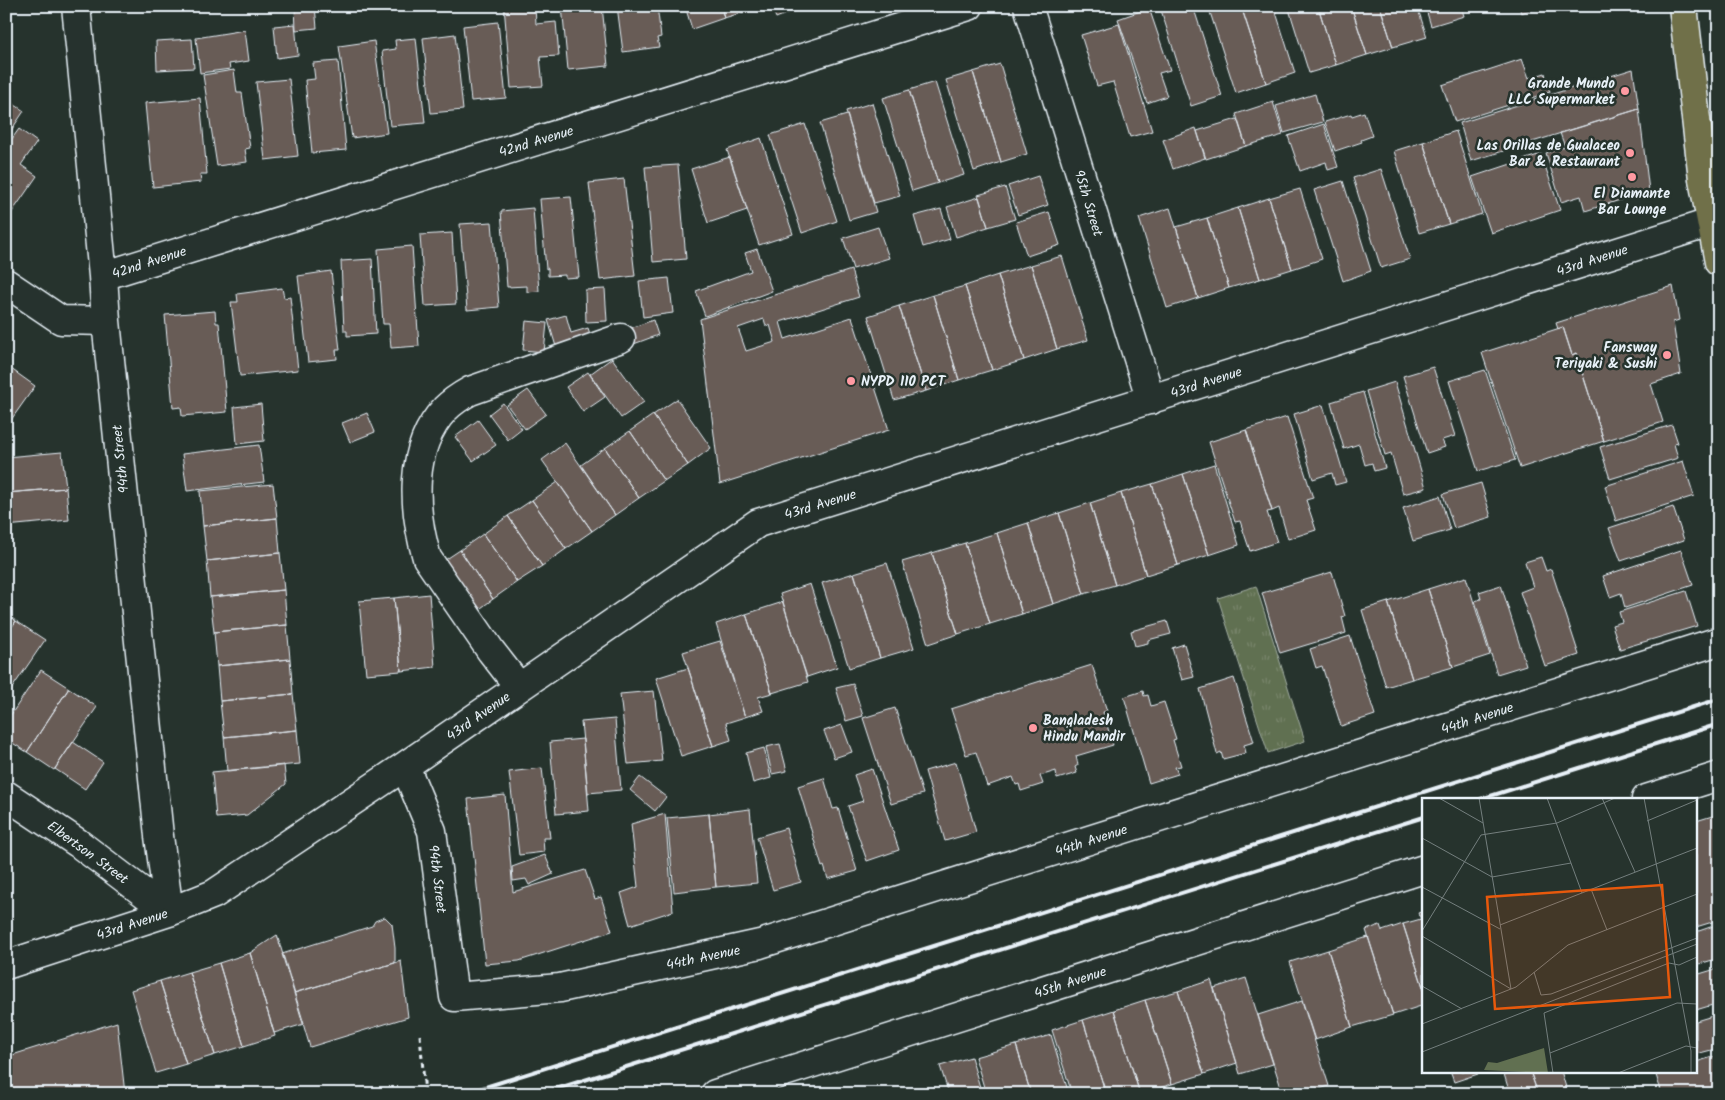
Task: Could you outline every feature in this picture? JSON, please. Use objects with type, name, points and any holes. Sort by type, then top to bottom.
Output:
[{"type":"main road","points":[[1683,6],[1703,179],[1715,221],[1719,262]]},
{"type":"street","name":"94th Street","points":[[76,6],[159,844],[169,912]]},
{"type":"street","name":"42nd Avenue","points":[[103,276],[933,12],[969,6]]},
{"type":"street","name":"95th Street","points":[[1028,6],[1151,400]]},
{"type":"street","name":"43rd Avenue","points":[[6,965],[169,912],[220,890],[405,766],[758,523],[1715,221]]},
{"type":"street","points":[[6,283],[61,320],[106,321]]},
{"type":"street","points":[[519,687],[491,651],[427,558],[421,540],[416,489],[419,462],[425,443],[444,410],[455,400],[470,391],[621,338]]},
{"type":"street","name":"44th Avenue","points":[[454,997],[560,988],[760,944],[1719,641]]},
{"type":"street","name":"94th Street","points":[[405,766],[432,831],[454,997]]},
{"type":"street","points":[[1649,798],[1719,776]]},
{"type":"street","name":"Elbertson Street","points":[[6,794],[78,843],[169,912]]},
{"type":"street","name":"45th Avenue","points":[[715,1094],[1422,870]]},
{"type":"path","points":[[420,1035],[424,1092]]},
{"type":"green space","points":[[1256,586],[1305,741],[1268,753],[1218,598]]},
{"type":"building","points":[[295,6],[315,6],[317,28],[296,30]]},
{"type":"building","points":[[504,6],[535,6],[536,24],[556,22],[559,56],[540,57],[543,86],[511,88]]},
{"type":"building","points":[[562,6],[602,6],[608,66],[568,70]]},
{"type":"building","points":[[617,6],[657,6],[661,37],[657,38],[659,47],[623,52]]},
{"type":"building","points":[[685,6],[721,6],[724,18],[692,29]]},
{"type":"building","points":[[721,6],[757,6],[758,8],[724,18]]},
{"type":"building","points":[[771,6],[791,6],[793,11],[776,18]]},
{"type":"building","points":[[1172,6],[1193,6],[1222,96],[1191,106],[1161,10]]},
{"type":"building","points":[[1208,6],[1241,6],[1266,83],[1236,93]]},
{"type":"building","points":[[1241,6],[1274,6],[1295,73],[1266,83]]},
{"type":"building","points":[[1288,6],[1318,6],[1336,65],[1309,73]]},
{"type":"building","points":[[1318,6],[1351,6],[1367,55],[1336,65]]},
{"type":"building","points":[[1351,6],[1380,6],[1393,47],[1367,55]]},
{"type":"building","points":[[1380,6],[1417,6],[1427,37],[1393,47]]},
{"type":"building","points":[[1425,6],[1461,6],[1464,16],[1431,26]]},
{"type":"building","points":[[1519,6],[1541,6],[1521,13]]},
{"type":"building","points":[[1149,8],[1170,70],[1159,73],[1167,96],[1147,103],[1118,19]]},
{"type":"building","points":[[498,22],[506,98],[471,101],[463,26]]},
{"type":"building","points":[[295,24],[298,55],[277,58],[274,26]]},
{"type":"building","points":[[1119,24],[1152,131],[1130,137],[1113,82],[1097,86],[1081,35]]},
{"type":"building","points":[[245,30],[249,61],[229,64],[230,69],[200,73],[196,38]]},
{"type":"building","points":[[455,34],[463,110],[431,113],[423,38]]},
{"type":"building","points":[[416,38],[425,123],[390,126],[382,51],[396,49],[395,40]]},
{"type":"building","points":[[192,39],[194,68],[157,70],[156,41]]},
{"type":"building","points":[[374,41],[387,133],[352,138],[339,46]]},
{"type":"building","points":[[1522,59],[1529,78],[1545,73],[1550,92],[1455,122],[1442,85]]},
{"type":"building","points":[[338,61],[346,150],[312,153],[305,80],[315,79],[313,63]]},
{"type":"building","points":[[1000,64],[1027,154],[1001,162],[973,72]]},
{"type":"building","points":[[1633,69],[1639,109],[1471,161],[1460,123]]},
{"type":"building","points":[[234,70],[237,93],[242,93],[250,148],[245,149],[247,162],[217,166],[203,75]]},
{"type":"building","points":[[973,72],[1001,162],[974,171],[946,80]]},
{"type":"building","points":[[289,79],[298,156],[265,160],[256,82]]},
{"type":"building","points":[[935,82],[964,175],[938,183],[909,90]]},
{"type":"building","points":[[909,90],[938,183],[912,191],[883,98]]},
{"type":"building","points":[[1315,94],[1323,122],[1284,133],[1276,106]]},
{"type":"building","points":[[200,98],[207,174],[200,174],[201,182],[153,187],[145,103]]},
{"type":"building","points":[[6,99],[24,111],[6,138]]},
{"type":"building","points":[[1273,102],[1283,135],[1246,146],[1236,114]]},
{"type":"building","points":[[872,103],[900,196],[874,203],[846,111]]},
{"type":"building","points":[[1639,109],[1649,191],[1585,211],[1581,196],[1561,202],[1546,153],[1565,147],[1560,133]]},
{"type":"building","points":[[1364,112],[1372,136],[1361,140],[1362,142],[1335,151],[1325,122]]},
{"type":"building","points":[[847,115],[876,212],[849,220],[820,123]]},
{"type":"building","points":[[1237,119],[1246,146],[1206,159],[1197,131]]},
{"type":"building","points":[[805,124],[837,221],[802,233],[770,135]]},
{"type":"building","points":[[1324,124],[1338,167],[1328,170],[1326,162],[1300,171],[1288,136]]},
{"type":"building","points":[[1196,128],[1205,158],[1173,169],[1163,140]]},
{"type":"building","points":[[19,129],[37,142],[21,165],[37,176],[6,221],[6,147]]},
{"type":"building","points":[[1456,131],[1482,214],[1449,224],[1423,142]]},
{"type":"building","points":[[761,138],[793,234],[759,245],[727,150]]},
{"type":"building","points":[[1423,142],[1449,224],[1419,233],[1394,151]]},
{"type":"building","points":[[1541,154],[1560,210],[1491,233],[1472,177]]},
{"type":"building","points":[[730,157],[747,210],[708,223],[691,169]]},
{"type":"building","points":[[678,165],[686,259],[653,262],[645,167]]},
{"type":"building","points":[[1381,169],[1410,259],[1381,268],[1353,178]]},
{"type":"building","points":[[1038,176],[1048,205],[1018,215],[1008,186]]},
{"type":"building","points":[[624,179],[635,276],[600,280],[589,183]]},
{"type":"building","points":[[1343,181],[1371,271],[1343,281],[1314,190]]},
{"type":"building","points":[[1005,187],[1015,219],[988,227],[978,195]]},
{"type":"building","points":[[1300,189],[1322,259],[1292,269],[1269,198]]},
{"type":"building","points":[[571,197],[579,277],[565,278],[565,275],[548,276],[540,199]]},
{"type":"building","points":[[979,197],[988,227],[956,237],[947,207]]},
{"type":"building","points":[[1269,198],[1292,269],[1260,279],[1238,208]]},
{"type":"building","points":[[533,208],[539,291],[527,292],[527,286],[507,287],[501,211]]},
{"type":"building","points":[[1170,208],[1198,298],[1167,308],[1139,218]]},
{"type":"building","points":[[1238,208],[1260,279],[1229,288],[1207,218]]},
{"type":"building","points":[[941,209],[950,239],[923,247],[914,216]]},
{"type":"building","points":[[1049,212],[1060,245],[1027,256],[1016,222]]},
{"type":"building","points":[[1207,218],[1229,288],[1198,298],[1176,227]]},
{"type":"building","points":[[492,222],[499,307],[467,310],[460,224]]},
{"type":"building","points":[[878,227],[889,258],[853,269],[843,238]]},
{"type":"building","points":[[452,233],[456,304],[425,306],[420,235]]},
{"type":"building","points":[[412,246],[419,346],[391,348],[389,324],[383,324],[378,249]]},
{"type":"building","points":[[757,249],[772,291],[705,316],[696,291],[751,271],[745,253]]},
{"type":"building","points":[[1062,256],[1088,340],[1057,349],[1031,265]]},
{"type":"building","points":[[372,259],[376,334],[347,336],[347,331],[344,331],[341,261]]},
{"type":"building","points":[[1031,265],[1057,349],[1024,360],[998,275]]},
{"type":"building","points":[[851,270],[859,297],[780,322],[785,339],[852,317],[889,430],[720,484],[700,319]],"holes":[[[764,319],[766,326],[770,325],[775,342],[746,351],[738,328]]]},
{"type":"building","points":[[331,271],[340,350],[336,350],[337,359],[308,362],[298,276]]},
{"type":"building","points":[[998,275],[1024,360],[992,370],[965,286]]},
{"type":"building","points":[[669,278],[673,313],[643,317],[639,281]]},
{"type":"building","points":[[965,286],[992,370],[959,380],[933,295]]},
{"type":"building","points":[[1673,286],[1679,320],[1673,322],[1681,374],[1651,384],[1663,422],[1604,441],[1576,353],[1572,355],[1563,327],[1558,329],[1556,323]]},
{"type":"building","points":[[282,288],[284,298],[290,297],[298,370],[240,376],[231,302],[238,302],[237,294]]},
{"type":"building","points":[[605,289],[607,321],[586,322],[585,290]]},
{"type":"building","points":[[933,295],[959,380],[926,391],[899,306]]},
{"type":"building","points":[[899,306],[926,391],[894,400],[868,316]]},
{"type":"building","points":[[215,311],[216,323],[219,323],[227,412],[182,416],[181,407],[173,408],[165,315]]},
{"type":"building","points":[[566,315],[571,333],[588,328],[592,340],[557,350],[548,320]]},
{"type":"building","points":[[653,320],[658,335],[631,345],[625,330]]},
{"type":"building","points":[[526,321],[547,323],[544,352],[523,350]]},
{"type":"building","points":[[1563,327],[1572,355],[1576,353],[1604,441],[1520,468],[1482,353]]},
{"type":"building","points":[[612,358],[644,402],[621,418],[590,374]]},
{"type":"building","points":[[6,367],[35,386],[6,427]]},
{"type":"building","points":[[1433,367],[1455,436],[1442,440],[1445,447],[1427,453],[1403,376]]},
{"type":"building","points":[[1485,370],[1515,460],[1478,471],[1449,381]]},
{"type":"building","points":[[588,372],[605,397],[583,412],[566,387]]},
{"type":"building","points":[[1395,382],[1426,488],[1403,494],[1391,453],[1385,455],[1366,391]]},
{"type":"building","points":[[528,390],[546,414],[525,429],[507,405]]},
{"type":"building","points":[[1363,392],[1385,468],[1374,471],[1372,463],[1365,465],[1359,444],[1344,449],[1331,402]]},
{"type":"building","points":[[677,399],[711,448],[688,465],[653,415]]},
{"type":"building","points":[[503,403],[522,429],[508,440],[489,414]]},
{"type":"building","points":[[261,404],[264,441],[237,444],[234,407]]},
{"type":"building","points":[[1323,405],[1346,482],[1335,485],[1332,473],[1313,479],[1294,414]]},
{"type":"building","points":[[367,413],[375,432],[350,442],[342,423]]},
{"type":"building","points":[[653,415],[688,465],[664,481],[630,431]]},
{"type":"building","points":[[1287,417],[1313,498],[1306,500],[1316,530],[1288,539],[1279,508],[1272,511],[1246,430]]},
{"type":"building","points":[[478,420],[496,445],[473,461],[455,437]]},
{"type":"building","points":[[1672,425],[1678,443],[1674,444],[1678,458],[1610,479],[1600,447]]},
{"type":"building","points":[[1246,430],[1272,511],[1267,512],[1277,542],[1250,551],[1240,521],[1235,522],[1209,442]]},
{"type":"building","points":[[630,431],[664,481],[639,498],[605,448]]},
{"type":"building","points":[[565,443],[615,515],[592,531],[542,460]]},
{"type":"building","points":[[259,445],[264,482],[187,491],[182,454]]},
{"type":"building","points":[[605,448],[639,498],[615,515],[581,465]]},
{"type":"building","points":[[62,452],[66,488],[6,493],[6,457]]},
{"type":"building","points":[[1683,461],[1694,496],[1616,521],[1605,486]]},
{"type":"building","points":[[1214,464],[1239,545],[1209,555],[1183,474]]},
{"type":"building","points":[[1183,474],[1209,555],[1178,565],[1152,484]]},
{"type":"building","points":[[558,482],[592,531],[566,549],[532,500]]},
{"type":"building","points":[[1481,483],[1491,517],[1454,528],[1443,494]]},
{"type":"building","points":[[273,484],[277,518],[203,526],[200,491]]},
{"type":"building","points":[[1152,484],[1178,565],[1146,575],[1121,493]]},
{"type":"building","points":[[66,488],[69,520],[6,526],[6,493]]},
{"type":"building","points":[[1121,493],[1146,575],[1115,585],[1090,503]]},
{"type":"building","points":[[1440,496],[1450,530],[1413,541],[1403,508]]},
{"type":"building","points":[[532,500],[566,549],[542,566],[508,516]]},
{"type":"building","points":[[1090,503],[1115,585],[1084,594],[1059,513]]},
{"type":"building","points":[[1673,507],[1684,540],[1621,561],[1609,528]]},
{"type":"building","points":[[1059,513],[1084,594],[1053,604],[1028,523]]},
{"type":"building","points":[[508,516],[542,566],[517,582],[483,534]]},
{"type":"building","points":[[277,518],[280,553],[207,561],[203,526]]},
{"type":"building","points":[[1028,523],[1053,604],[1022,614],[997,533]]},
{"type":"building","points":[[997,533],[1022,614],[990,624],[965,543]]},
{"type":"building","points":[[483,534],[517,582],[493,599],[460,550]]},
{"type":"building","points":[[965,543],[990,624],[958,634],[932,553]]},
{"type":"building","points":[[460,550],[493,599],[473,614],[439,564]]},
{"type":"building","points":[[1681,550],[1693,585],[1625,608],[1621,593],[1610,597],[1603,576]]},
{"type":"building","points":[[280,553],[284,590],[210,597],[207,561]]},
{"type":"building","points":[[932,553],[958,634],[928,644],[902,562]]},
{"type":"building","points":[[1541,557],[1546,571],[1551,569],[1579,655],[1545,666],[1520,592],[1533,587],[1525,562]]},
{"type":"building","points":[[887,563],[914,648],[880,658],[854,573]]},
{"type":"building","points":[[1332,572],[1345,616],[1342,617],[1346,633],[1280,653],[1262,593]]},
{"type":"building","points":[[854,573],[880,658],[849,668],[822,583]]},
{"type":"building","points":[[1466,577],[1490,655],[1453,667],[1428,589]]},
{"type":"building","points":[[810,584],[837,667],[807,677],[780,594]]},
{"type":"building","points":[[1501,585],[1526,665],[1497,674],[1475,601],[1481,599],[1479,592]]},
{"type":"building","points":[[1428,589],[1453,667],[1412,679],[1388,602]]},
{"type":"building","points":[[284,590],[287,625],[214,632],[210,597]]},
{"type":"building","points":[[1686,591],[1697,626],[1620,649],[1612,625],[1622,622],[1619,612]]},
{"type":"building","points":[[429,594],[435,667],[401,671],[394,598]]},
{"type":"building","points":[[394,598],[401,671],[366,674],[359,601]]},
{"type":"building","points":[[783,602],[808,682],[772,693],[746,614]]},
{"type":"building","points":[[1388,602],[1412,679],[1386,687],[1362,610]]},
{"type":"building","points":[[6,614],[16,621],[6,635]]},
{"type":"building","points":[[746,614],[772,693],[758,697],[763,711],[745,717],[716,624]]},
{"type":"building","points":[[16,621],[45,640],[6,697],[6,635]]},
{"type":"building","points":[[1167,621],[1171,634],[1148,640],[1148,643],[1135,646],[1131,631]]},
{"type":"building","points":[[287,625],[290,659],[217,666],[214,632]]},
{"type":"building","points":[[1350,636],[1375,715],[1341,726],[1322,666],[1316,668],[1310,649]]},
{"type":"building","points":[[720,641],[745,717],[726,723],[731,740],[713,746],[683,652]]},
{"type":"building","points":[[1184,644],[1194,677],[1182,680],[1172,648]]},
{"type":"building","points":[[290,659],[293,694],[220,701],[217,666]]},
{"type":"building","name":"Bangladesh Hindu Mandir","points":[[1092,665],[1107,711],[1103,712],[1113,745],[1076,756],[1078,765],[1075,767],[1077,773],[1057,779],[1056,771],[1040,776],[1043,784],[1021,791],[1019,784],[1016,785],[1013,777],[987,786],[976,752],[966,755],[951,709]]},
{"type":"building","points":[[688,668],[713,746],[681,756],[656,678]]},
{"type":"building","points":[[41,670],[69,688],[27,752],[6,739],[6,722]]},
{"type":"building","points":[[1234,678],[1254,742],[1244,745],[1246,753],[1223,759],[1221,752],[1217,754],[1200,689]]},
{"type":"building","points":[[853,684],[863,716],[846,721],[836,688]]},
{"type":"building","points":[[69,688],[97,707],[54,770],[27,752]]},
{"type":"building","points":[[654,691],[662,761],[628,764],[620,694]]},
{"type":"building","points":[[1143,691],[1144,696],[1148,695],[1151,706],[1164,702],[1176,739],[1173,740],[1181,766],[1175,767],[1178,774],[1149,783],[1124,697]]},
{"type":"building","points":[[293,694],[297,730],[224,737],[220,701]]},
{"type":"building","points":[[895,708],[923,794],[891,804],[863,718]]},
{"type":"building","points":[[615,719],[621,790],[588,793],[581,722]]},
{"type":"building","points":[[842,725],[852,752],[834,758],[824,731]]},
{"type":"building","points":[[297,730],[300,764],[227,771],[224,737]]},
{"type":"building","points":[[583,739],[589,811],[556,814],[550,742]]},
{"type":"building","points":[[73,742],[103,762],[85,789],[55,769]]},
{"type":"building","points":[[780,744],[787,771],[772,774],[766,747]]},
{"type":"building","points":[[764,748],[771,778],[753,783],[746,753]]},
{"type":"building","points":[[956,762],[976,832],[945,841],[925,771]]},
{"type":"building","points":[[284,765],[286,784],[247,815],[216,818],[212,772]]},
{"type":"building","points":[[542,768],[550,838],[543,838],[544,852],[519,855],[509,772]]},
{"type":"building","points":[[872,769],[899,850],[867,861],[848,806],[863,801],[854,775]]},
{"type":"building","points":[[640,777],[666,797],[655,811],[630,790]]},
{"type":"building","points":[[824,778],[833,809],[838,808],[857,871],[828,879],[824,866],[822,867],[798,786]]},
{"type":"building","points":[[505,795],[513,892],[585,870],[595,899],[601,897],[612,931],[519,961],[485,964],[468,799]]},
{"type":"building","points":[[750,809],[757,883],[716,887],[709,814]]},
{"type":"building","points":[[665,814],[673,911],[630,925],[621,893],[638,887],[631,824]]},
{"type":"building","points":[[709,814],[716,887],[674,892],[667,818]]},
{"type":"building","points":[[1719,814],[1719,920],[1698,926],[1698,820]]},
{"type":"building","points":[[786,828],[801,882],[773,890],[757,837]]},
{"type":"building","points":[[545,855],[553,874],[529,885],[526,879],[513,881],[512,867]]},
{"type":"building","points":[[6,858],[12,862],[6,870]]},
{"type":"building","points":[[1422,912],[1422,984],[1403,924],[1421,919],[1418,913]]},
{"type":"building","points":[[385,917],[392,924],[395,963],[294,993],[282,954],[372,926],[375,921]]},
{"type":"building","points":[[1403,924],[1422,984],[1422,1006],[1393,1015],[1366,930],[1380,925],[1382,931]]},
{"type":"building","points":[[1719,924],[1719,958],[1698,964],[1698,931]]},
{"type":"building","points":[[277,935],[304,1024],[274,1033],[250,953]]},
{"type":"building","points":[[1368,937],[1393,1015],[1352,1027],[1328,950]]},
{"type":"building","points":[[1328,950],[1352,1027],[1315,1040],[1290,962]]},
{"type":"building","points":[[250,953],[275,1036],[244,1046],[219,963]]},
{"type":"building","points":[[401,961],[408,1017],[310,1047],[294,993]]},
{"type":"building","points":[[219,963],[244,1046],[215,1055],[189,972]]},
{"type":"building","points":[[1719,968],[1719,1003],[1698,1009],[1698,974]]},
{"type":"building","points":[[189,972],[215,1055],[186,1064],[160,981]]},
{"type":"building","points":[[1246,978],[1273,1064],[1240,1074],[1214,988]]},
{"type":"building","points":[[1211,980],[1237,1063],[1204,1074],[1178,991]]},
{"type":"building","points":[[160,981],[186,1064],[156,1073],[131,990]]},
{"type":"building","points":[[1178,991],[1204,1074],[1172,1084],[1145,1000]]},
{"type":"building","points":[[1145,1000],[1172,1084],[1140,1094],[1114,1010]]},
{"type":"building","points":[[1302,1001],[1329,1086],[1304,1094],[1283,1094],[1258,1015]]},
{"type":"building","points":[[1114,1010],[1140,1094],[1106,1094],[1083,1020]]},
{"type":"building","points":[[1719,1014],[1719,1048],[1698,1053],[1698,1020]]},
{"type":"building","points":[[1083,1020],[1106,1094],[1072,1094],[1052,1030]]},
{"type":"building","points":[[117,1022],[125,1094],[6,1094],[6,1057]]},
{"type":"building","points":[[1051,1035],[1069,1094],[1031,1094],[1016,1045]]},
{"type":"building","points":[[1016,1045],[1031,1094],[986,1094],[975,1057]]},
{"type":"building","points":[[1719,1055],[1719,1089],[1702,1094],[1662,1094],[1656,1075],[1664,1072],[1698,1072],[1698,1061]]},
{"type":"building","points":[[971,1057],[982,1094],[949,1094],[940,1066]]},
{"type":"building","points":[[1450,1072],[1484,1072],[1454,1082]]},
{"type":"building","points":[[1509,1072],[1530,1072],[1538,1094],[1510,1094],[1504,1074]]},
{"type":"building","points":[[1530,1072],[1561,1072],[1568,1094],[1538,1094]]},
{"type":"railway","points":[[463,1094],[1719,699]]},
{"type":"railway","points":[[1484,798],[1719,724]]},
{"type":"railway","points":[[540,1094],[1422,818]]},
{"type":"place","name":"Grande Mundo LLC Supermarket","points":[[1625,91]]},
{"type":"place","name":"Las Orillas de Gualaceo Bar & Restaurant","points":[[1630,153]]},
{"type":"place","name":"El Diamante Bar Lounge","points":[[1632,177]]},
{"type":"place","name":"Fansway Teriyaki & Sushi","points":[[1667,355]]},
{"type":"place","name":"NYPD 110 PCT","points":[[851,381]]},
{"type":"place","name":"Bangladesh Hindu Mandir","points":[[1033,728]]}]
